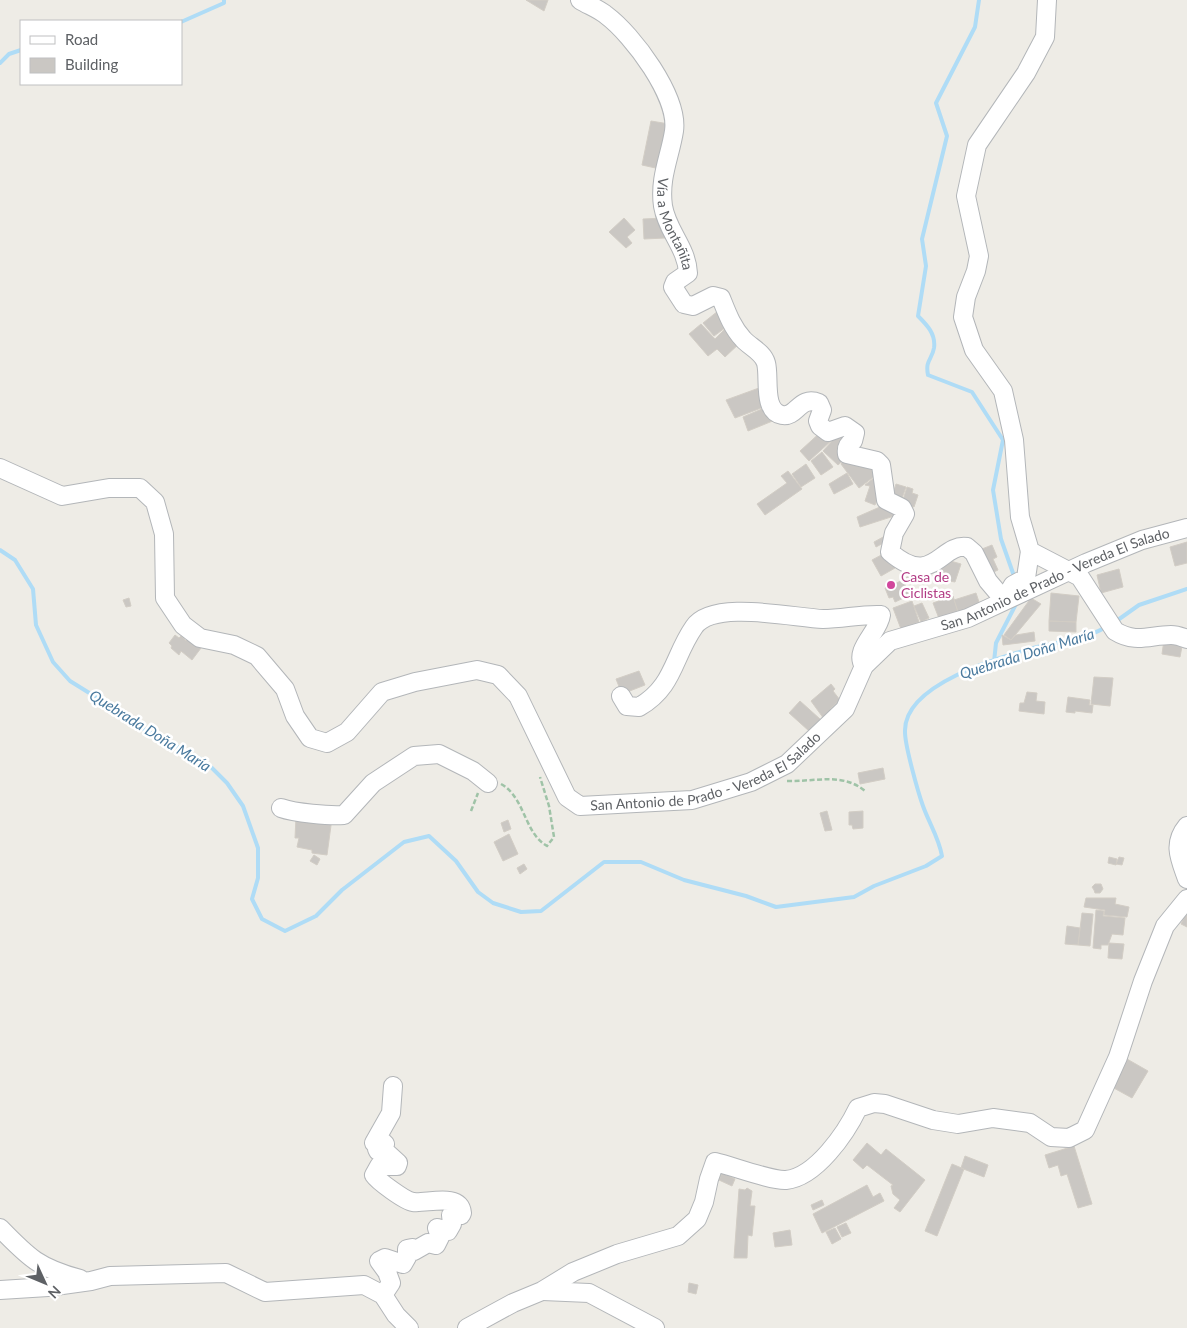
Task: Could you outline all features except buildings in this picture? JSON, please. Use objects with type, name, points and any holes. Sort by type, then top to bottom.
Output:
[{"type":"street","name":"Vía a Montañita","points":[[580,0],[607,15],[637,47],[659,79],[675,114],[674,130],[662,177],[663,207],[671,229],[687,260],[688,273],[675,282],[673,286],[684,304],[693,306],[713,296],[721,298],[728,318],[742,338],[764,358],[767,366],[767,386],[772,407],[776,412],[783,415],[791,414],[802,403],[814,401],[819,403],[822,410],[818,422],[820,426],[828,432],[846,426],[855,433],[853,441],[846,450],[847,454],[877,461],[882,471],[886,500],[902,508],[905,514],[894,533],[890,552],[899,560],[914,566],[929,566],[957,548],[967,547],[974,553],[988,582],[1004,600]]},
{"type":"street","points":[[1004,600],[1013,584],[1026,578],[1030,551],[1020,517],[1014,440],[1003,391],[974,350],[963,317],[966,297],[976,271],[979,256],[966,196],[977,145],[1026,73],[1045,38],[1047,0]]},
{"type":"street","name":"San Antonio de Prado - Vereda El Salado","points":[[0,468],[62,496],[109,488],[140,488],[155,502],[164,534],[165,598],[183,625],[200,638],[234,645],[257,656],[285,689],[295,716],[310,738],[327,743],[346,732],[382,692],[415,682],[477,670],[498,675],[518,696],[566,797],[580,806],[692,800],[751,782],[787,764],[845,709],[864,666],[890,641],[968,618],[1067,571],[1142,540],[1187,528]]},
{"type":"street","points":[[1030,551],[1080,577],[1115,631],[1124,637],[1139,638],[1172,634],[1187,639]]},
{"type":"street","points":[[621,696],[627,706],[639,707],[660,692],[696,624],[709,615],[764,611],[790,617],[825,619],[881,616],[880,625],[866,644],[860,658],[864,666]]},
{"type":"street","points":[[281,808],[289,811],[332,816],[344,815],[373,783],[414,756],[439,754],[473,772],[488,783]]},
{"type":"street","points":[[1187,826],[1180,835],[1178,851],[1187,879]]},
{"type":"street","points":[[467,1328],[512,1303],[542,1291],[573,1272],[617,1254],[678,1236],[697,1219],[704,1202],[708,1179],[715,1162],[785,1180],[801,1177],[846,1132],[858,1108],[874,1103],[933,1120],[958,1124],[994,1118],[1030,1123],[1051,1137],[1069,1138],[1085,1130],[1118,1057],[1143,981],[1164,926],[1187,900]]},
{"type":"street","points":[[383,1295],[391,1283],[387,1272],[379,1261],[385,1258],[403,1264],[407,1257],[407,1248],[414,1251],[428,1243],[436,1245],[440,1238],[437,1228],[448,1231],[452,1224],[451,1215],[454,1212],[461,1215],[462,1213],[460,1206],[456,1203],[442,1199],[412,1202],[400,1196],[374,1175],[379,1166],[397,1166],[398,1163],[387,1153],[378,1151],[377,1148],[384,1144],[383,1142],[374,1143],[391,1113],[393,1086]]},
{"type":"street","points":[[0,1228],[31,1260],[52,1272],[90,1281]]},
{"type":"street","points":[[0,1290],[48,1287],[110,1276],[226,1273],[265,1292],[364,1285],[383,1295],[396,1315],[409,1328]]},
{"type":"street","points":[[542,1291],[589,1293],[655,1328]]},
{"type":"path","points":[[471,811],[476,796],[488,783],[496,781],[512,793],[537,836],[547,846],[554,837],[553,824],[540,775]]},
{"type":"path","points":[[765,775],[779,781],[837,778],[851,782],[865,791]]},
{"type":"waterway","points":[[182,22],[224,3],[224,0]]},
{"type":"waterway","points":[[979,0],[975,27],[936,103],[947,136],[922,239],[926,266],[918,316],[928,326],[934,338],[934,348],[927,366],[928,375],[972,392],[1003,440],[993,490],[1001,539],[1014,576]]},
{"type":"waterway","points":[[0,63],[9,54],[20,50]]},
{"type":"waterway","name":"Quebrada Doña María","points":[[0,550],[15,560],[33,589],[36,625],[53,662],[70,681],[99,699],[121,717],[206,762],[227,783],[243,806],[258,848],[258,878],[252,899],[262,919],[285,931],[316,916],[342,890],[404,842],[429,836],[456,861],[478,892],[493,903],[521,912],[541,911],[604,862],[641,862],[684,880],[746,896],[776,907],[854,897],[874,886],[926,866],[942,856],[939,843],[925,812],[912,769],[905,732],[909,715],[920,700],[936,687],[956,675],[978,666],[1037,647],[1081,637],[1106,627]]},
{"type":"waterway","name":"Quebrada Doña María","points":[[1115,622],[1139,605],[1187,589]]},
{"type":"waterway","points":[[994,662],[996,643],[1016,604]]},
{"type":"place","name":"Casa de Ciclistas","points":[[891,585]]}]
